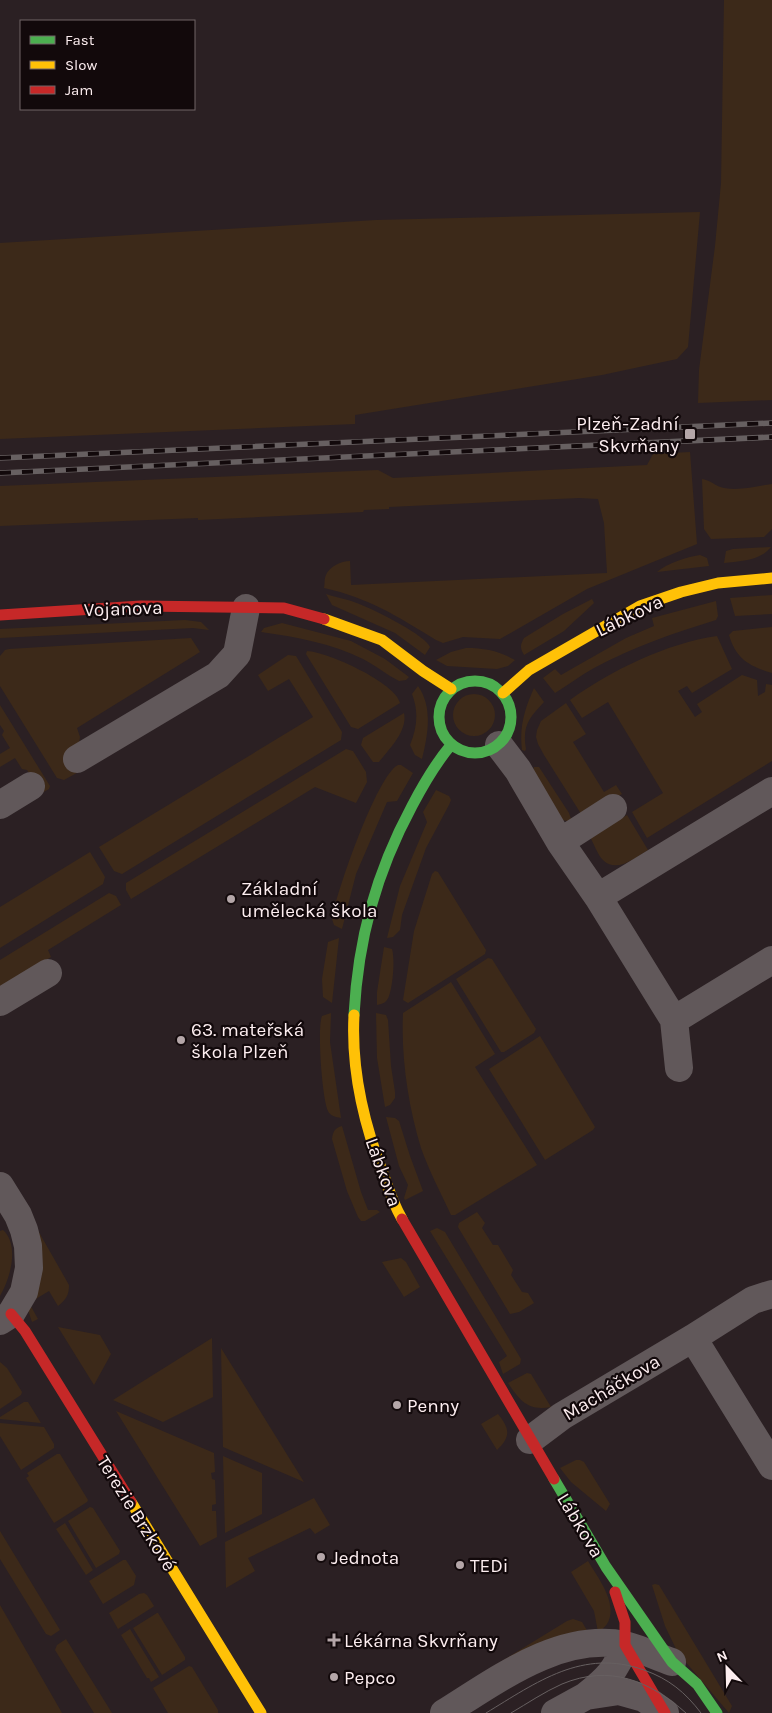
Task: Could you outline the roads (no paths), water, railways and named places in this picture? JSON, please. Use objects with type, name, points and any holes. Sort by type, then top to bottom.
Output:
[{"type":"street","name":"Lábkova","points":[[503,693],[528,670],[605,624],[640,606],[680,592],[718,583],[772,578]]},
{"type":"street","name":"Vojanova","points":[[0,615],[141,606],[284,608],[342,624],[382,640],[423,671],[451,689]]},
{"type":"street","points":[[77,759],[218,675],[238,654],[246,608]]},
{"type":"street","points":[[477,680],[495,686],[503,693],[508,701],[511,719],[509,729],[498,744],[491,749],[475,753],[458,750],[451,745],[441,732],[438,717],[441,702],[451,689],[468,681],[477,680]]},
{"type":"street","points":[[498,744],[518,770],[560,842],[598,897],[674,1020],[679,1068]]},
{"type":"street","name":"Lábkova","points":[[451,745],[440,758],[408,812],[386,857],[369,905],[358,954],[354,1004],[354,1054],[361,1104],[374,1153],[396,1208],[606,1567],[672,1662]]},
{"type":"street","points":[[0,805],[31,786]]},
{"type":"street","points":[[598,897],[772,791]]},
{"type":"street","points":[[560,842],[614,808]]},
{"type":"street","points":[[674,1020],[772,960]]},
{"type":"street","points":[[0,1002],[48,973]]},
{"type":"street","points":[[0,1186],[18,1215],[24,1230],[28,1246],[29,1268],[24,1292],[6,1318]]},
{"type":"street","name":"Macháčkova","points":[[530,1440],[562,1416],[693,1338],[752,1300],[772,1294]]},
{"type":"street","name":"Terezie Brzkové","points":[[6,1318],[25,1331],[261,1713]]},
{"type":"street","points":[[693,1338],[772,1466]]},
{"type":"street","name":"Lábkova","points":[[606,1567],[625,1622],[626,1645],[665,1713]]},
{"type":"street","points":[[444,1713],[545,1654],[566,1647],[597,1643],[626,1645],[672,1662],[696,1684],[717,1713]]},
{"type":"street","points":[[555,1713],[586,1696],[603,1682],[619,1663],[626,1645]]},
{"type":"street","points":[[586,1696],[619,1691],[644,1698],[665,1713]]},
{"type":"tram line","points":[[486,1713],[542,1680],[581,1666],[601,1663],[622,1664],[644,1670],[661,1678],[683,1693],[701,1713]]},
{"type":"tram line","points":[[511,1713],[562,1684],[580,1678],[597,1676],[613,1676],[644,1684],[686,1713]]},
{"type":"railway","points":[[0,458],[772,423]]},
{"type":"railway","points":[[0,473],[772,437]]},
{"type":"place","name":"Plzeň-Zadní Skvrňany","points":[[690,434]]},
{"type":"place","name":"Základní umělecká škola","points":[[231,899]]},
{"type":"place","name":"63. mateřská škola Plzeň","points":[[181,1040]]},
{"type":"place","name":"Penny","points":[[397,1405]]},
{"type":"place","name":"Jednota","points":[[321,1557]]},
{"type":"place","name":"TEDi","points":[[460,1565]]},
{"type":"place","name":"Lékárna Skvrňany","points":[[334,1640]]},
{"type":"place","name":"Pepco","points":[[334,1677]]}]
